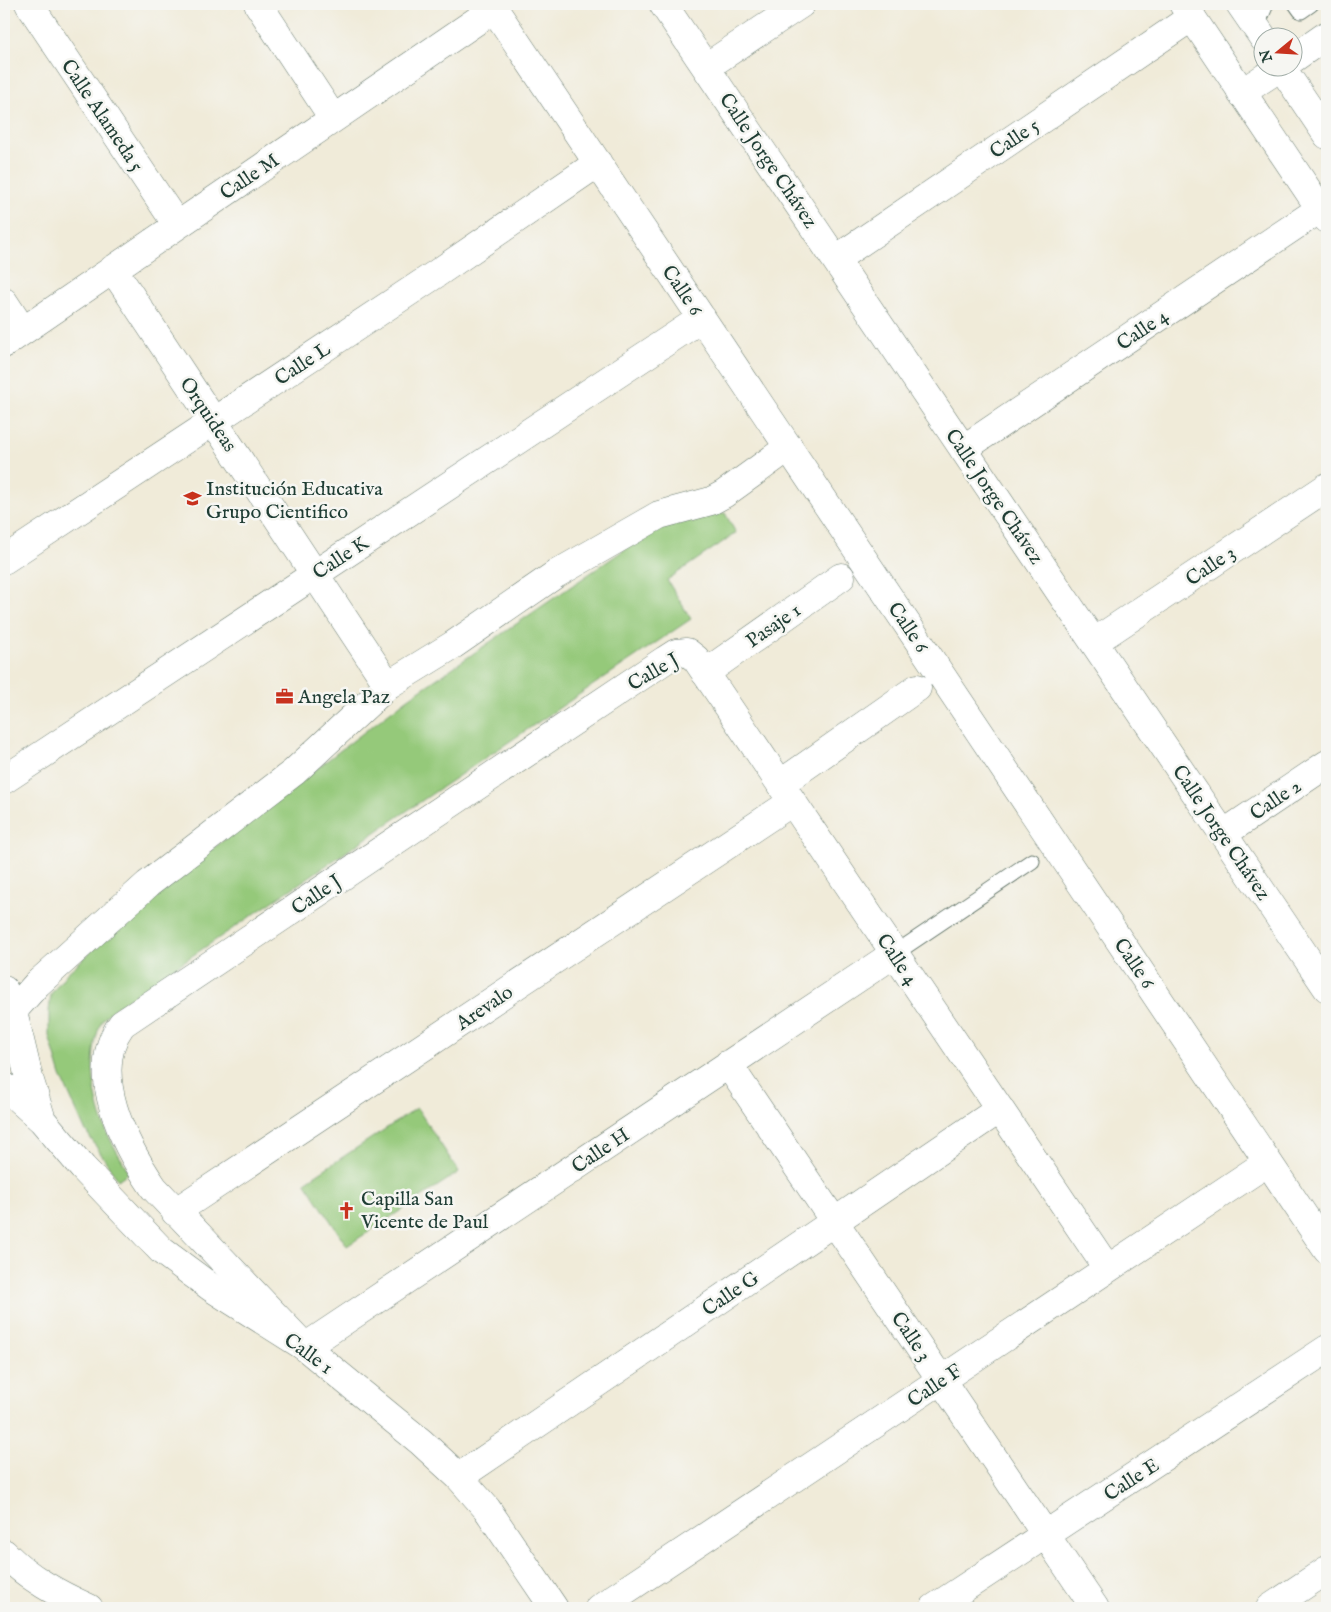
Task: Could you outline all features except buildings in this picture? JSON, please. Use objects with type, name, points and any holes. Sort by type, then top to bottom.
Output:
[{"type":"street","name":"Calle Alameda 5","points":[[29,4],[177,225]]},
{"type":"street","points":[[258,4],[333,118]]},
{"type":"street","name":"Calle Jorge Chávez","points":[[664,4],[1327,988]]},
{"type":"street","points":[[706,67],[801,4]]},
{"type":"street","points":[[1240,4],[1262,24]]},
{"type":"street","name":"Calle M","points":[[13,337],[493,6]]},
{"type":"street","name":"Calle 6","points":[[493,6],[1327,1250]]},
{"type":"street","points":[[1187,10],[1324,214]]},
{"type":"street","name":"Calle 5","points":[[836,259],[1187,10]]},
{"type":"street","points":[[1304,51],[1327,35]]},
{"type":"street","points":[[1241,93],[1264,78]]},
{"type":"street","points":[[1287,78],[1327,134]]},
{"type":"street","name":"Calle L","points":[[4,560],[436,274],[598,163]]},
{"type":"street","name":"Calle 4","points":[[963,449],[1324,214]]},
{"type":"street","name":"Orquideas","points":[[113,269],[388,685]]},
{"type":"street","points":[[4,302],[13,337]]},
{"type":"street","name":"Calle K","points":[[4,780],[702,318]]},
{"type":"street","points":[[8,1000],[37,984],[148,884],[294,772],[388,685],[453,645],[556,574],[659,515],[711,501],[724,494],[789,448]]},
{"type":"street","name":"Calle 3","points":[[1094,642],[1327,487]]},
{"type":"street","name":"Pasaje 1","points":[[705,673],[841,577]]},
{"type":"street","name":"Calle 4","points":[[687,652],[696,659],[1107,1268]]},
{"type":"street","name":"Calle J","points":[[306,1347],[175,1212],[154,1188],[138,1165],[116,1115],[109,1088],[108,1063],[114,1035],[122,1024],[665,660],[676,653],[687,652]]},
{"type":"street","name":"Arevalo","points":[[175,1212],[786,793],[917,688]]},
{"type":"street","name":"Calle 2","points":[[1223,834],[1327,764]]},
{"type":"street","name":"Calle H","points":[[306,1347],[894,954]]},
{"type":"street","name":"Calle 1","points":[[8,1000],[42,1120]]},
{"type":"street","name":"Calle 3","points":[[728,1064],[1095,1608]]},
{"type":"street","name":"Calle 1","points":[[4,1086],[42,1120],[83,1168],[162,1251],[212,1288],[306,1347],[460,1477],[486,1509],[554,1608]]},
{"type":"street","name":"Calle G","points":[[460,1477],[1000,1109]]},
{"type":"street","name":"Calle F","points":[[599,1608],[1268,1162]]},
{"type":"street","name":"Calle E","points":[[934,1608],[1327,1349]]},
{"type":"street","points":[[4,1553],[38,1581],[63,1596],[89,1608]]},
{"type":"street","points":[[1270,1608],[1327,1570]]},
{"type":"lane","points":[[1296,4],[1301,11],[1311,4]]},
{"type":"lane","points":[[894,954],[1032,861]]},
{"type":"green space","points":[[725,513],[736,533],[667,580],[691,619],[112,1010],[105,1017],[96,1038],[93,1066],[94,1080],[103,1122],[108,1135],[129,1172],[118,1180],[84,1128],[61,1076],[49,1036],[51,994],[66,974],[173,879],[407,699],[640,539],[681,522]]},
{"type":"green space","points":[[417,1108],[459,1172],[347,1246],[305,1182]]},
{"type":"place","name":"Institución Educativa Grupo Cientifico","points":[[192,499]]},
{"type":"place","name":"Angela Paz","points":[[284,696]]},
{"type":"place","name":"Capilla San Vicente de Paul","points":[[347,1210]]}]
